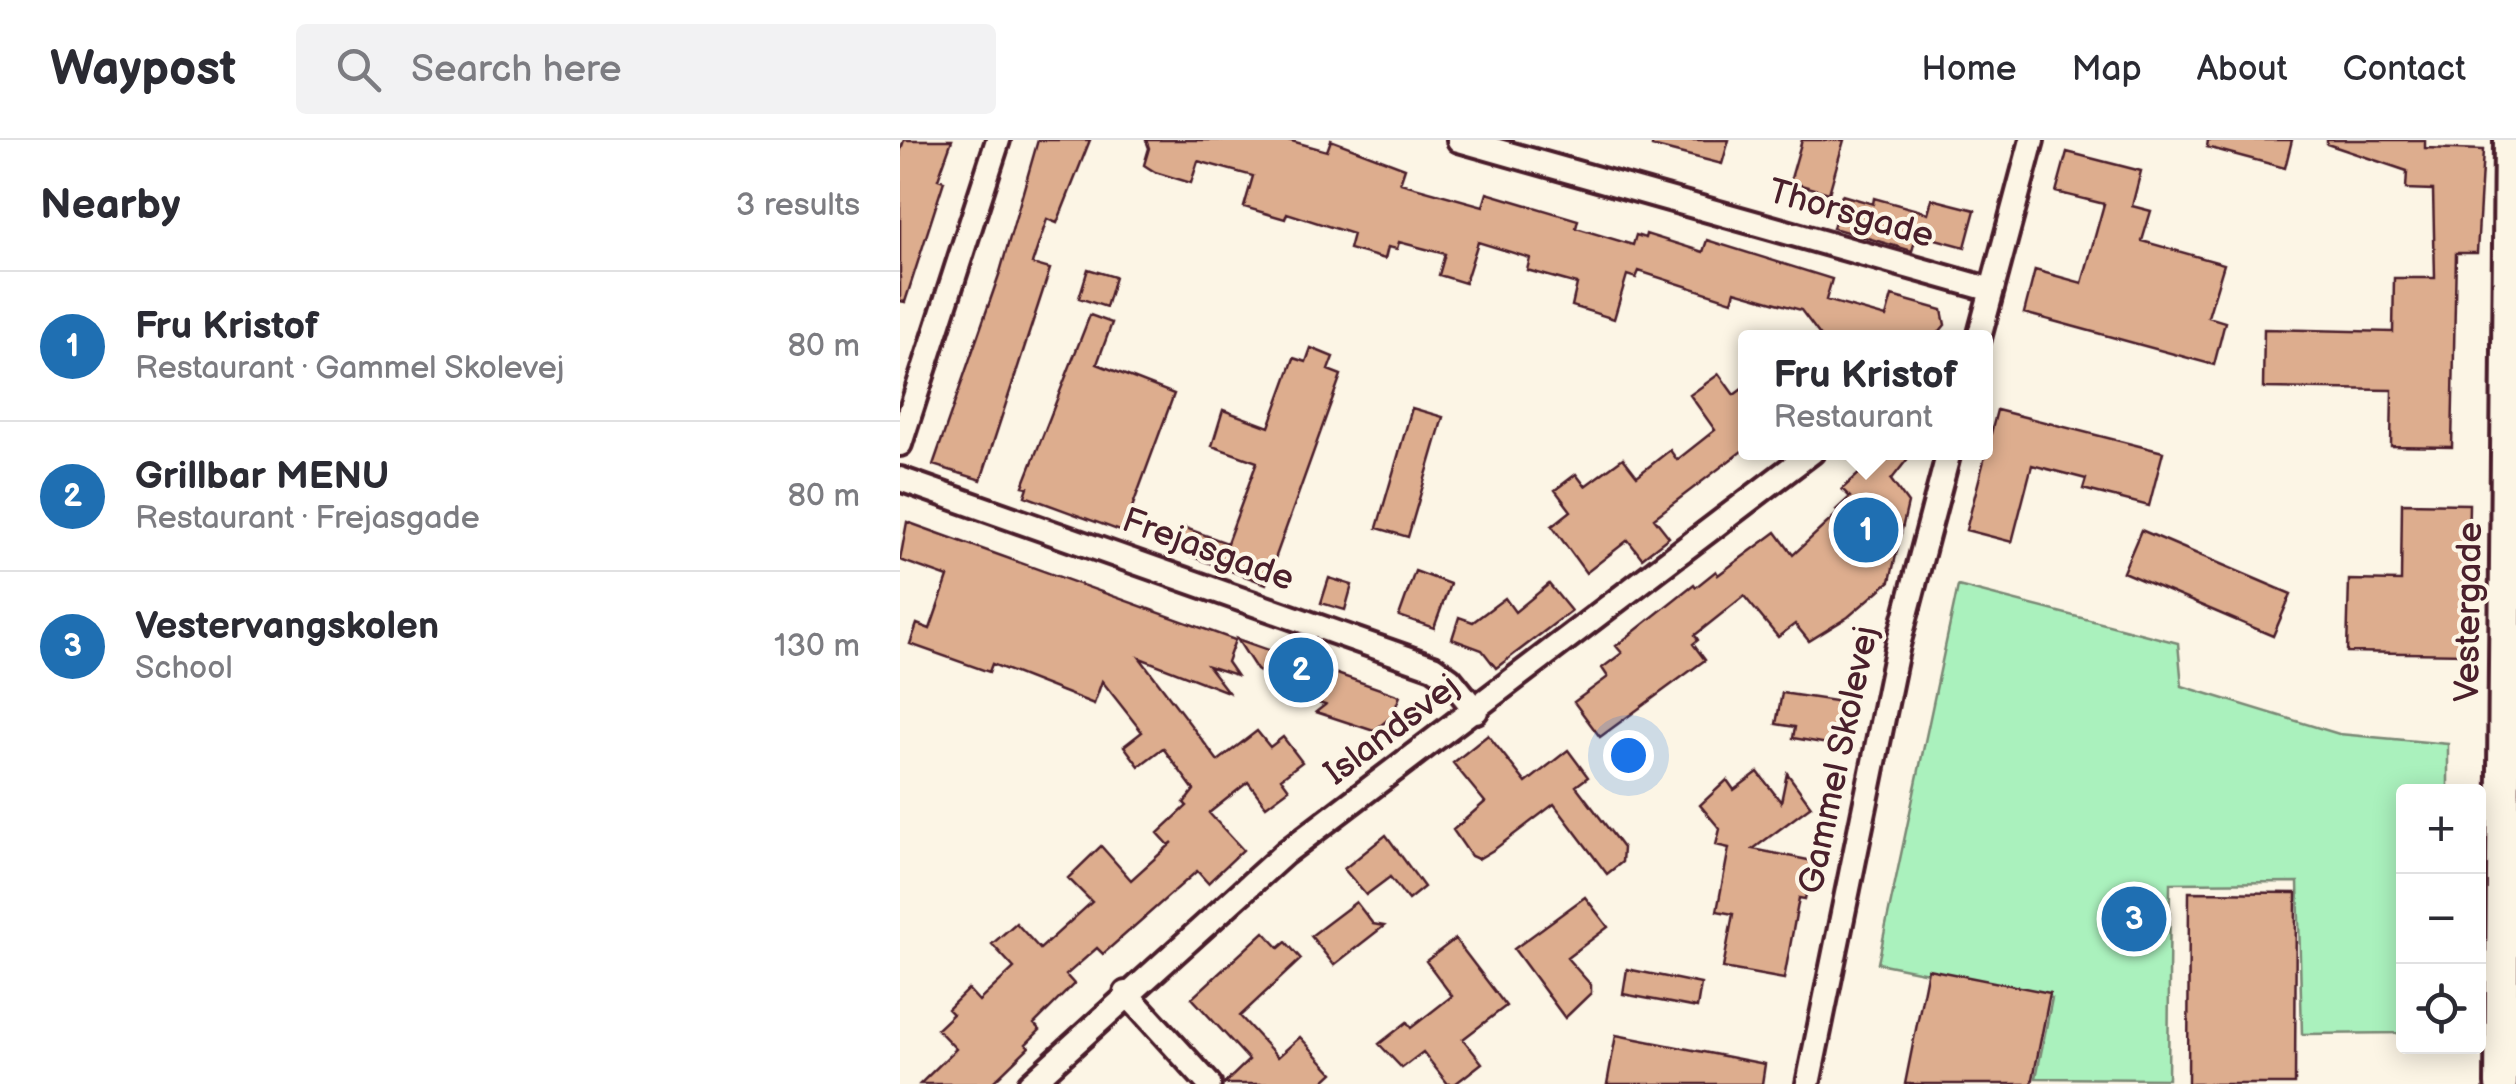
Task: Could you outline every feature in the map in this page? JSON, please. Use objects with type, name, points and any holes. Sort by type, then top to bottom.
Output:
[{"type":"street","points":[[900,444],[998,140]]},
{"type":"street","name":"Thorsgade","points":[[1459,140],[1992,290]]},
{"type":"street","points":[[1981,330],[2032,140]]},
{"type":"street","name":"Vestergade","points":[[2501,1084],[2510,140]]},
{"type":"street","name":"Islandsvej","points":[[1030,1084],[1285,852],[1476,712],[1802,460]]},
{"type":"street","name":"Gammel Skolevej","points":[[1808,1084],[1898,645],[1947,460]]},
{"type":"street","name":"Frejasgade","points":[[900,478],[1433,667],[1450,679],[1476,712]]},
{"type":"street","points":[[1126,993],[1209,1084]]},
{"type":"green space","points":[[1958,586],[2178,643],[2182,686],[2339,734],[2448,744],[2448,784],[2396,784],[2396,1033],[2302,1034],[2298,882],[2170,883],[2168,1079],[2036,1078],[2052,998],[1878,963]]},
{"type":"building","points":[[904,140],[952,140],[938,179],[944,181],[905,302],[900,301],[900,152]]},
{"type":"building","points":[[1038,140],[1090,140],[1057,223],[1047,219],[1032,264],[1050,269],[981,480],[933,465],[1000,272]]},
{"type":"building","points":[[1146,140],[1288,140],[1327,151],[1331,140],[1405,168],[1400,183],[1483,206],[1487,193],[1578,220],[1576,228],[1633,245],[1636,235],[1645,238],[1646,234],[1703,252],[1707,240],[1832,279],[1826,300],[1886,317],[1892,296],[1942,310],[1945,325],[1941,330],[1816,330],[1801,310],[1735,291],[1732,301],[1639,271],[1636,278],[1627,275],[1614,319],[1572,306],[1577,284],[1527,270],[1530,258],[1478,242],[1465,283],[1439,275],[1445,254],[1399,242],[1397,249],[1388,247],[1385,259],[1349,249],[1353,234],[1287,213],[1285,219],[1244,207],[1253,176],[1198,161],[1191,183],[1155,172],[1144,165],[1149,148]]},
{"type":"building","points":[[1653,140],[1729,140],[1722,164],[1652,146]]},
{"type":"building","points":[[1802,140],[1844,140],[1829,193],[1790,182]]},
{"type":"building","points":[[2208,140],[2292,140],[2285,168],[2207,147]]},
{"type":"building","points":[[2327,140],[2425,140],[2425,148],[2483,150],[2477,253],[2456,253],[2452,447],[2391,446],[2392,390],[2263,388],[2264,329],[2393,332],[2394,278],[2435,278],[2433,190],[2406,189],[2407,171],[2327,144]]},
{"type":"building","points":[[2067,152],[2141,171],[2132,206],[2151,211],[2142,241],[2224,264],[2208,317],[2225,322],[2214,365],[2024,313],[2035,270],[2082,283],[2104,204],[2056,192]]},
{"type":"building","points":[[1842,195],[1873,204],[1874,198],[1928,213],[1932,199],[1975,210],[1965,247],[1917,234],[1912,251],[1833,228]]},
{"type":"building","points":[[1088,269],[1115,277],[1106,307],[1079,298]]},
{"type":"building","points":[[1090,315],[1112,323],[1097,364],[1174,394],[1123,532],[1025,496],[1028,487],[1023,486]]},
{"type":"building","points":[[1311,348],[1333,357],[1328,370],[1341,375],[1266,584],[1174,550],[1183,527],[1227,543],[1257,462],[1212,446],[1223,410],[1269,427],[1294,358],[1306,362]]},
{"type":"building","points":[[1719,374],[1734,395],[1738,392],[1738,454],[1654,518],[1669,537],[1642,558],[1628,540],[1586,573],[1552,526],[1571,511],[1555,490],[1576,474],[1585,486],[1623,458],[1637,476],[1670,450],[1677,460],[1715,430],[1690,395]]},
{"type":"building","points":[[1412,408],[1443,417],[1408,537],[1377,528]]},
{"type":"building","points":[[1997,410],[2163,452],[2149,506],[2083,489],[2086,479],[2032,465],[2012,542],[1966,530],[1984,460],[1993,460]]},
{"type":"building","points":[[1874,460],[1907,460],[1891,480],[1908,503],[1890,581],[1848,617],[1809,641],[1795,624],[1778,637],[1744,596],[1695,635],[1698,640],[1693,644],[1705,660],[1600,737],[1574,702],[1608,677],[1602,668],[1622,653],[1616,646],[1694,584],[1696,587],[1716,571],[1718,575],[1776,532],[1793,555],[1850,497],[1842,489]]},
{"type":"building","points":[[2402,503],[2469,504],[2466,654],[2347,652],[2349,580],[2401,581]]},
{"type":"building","points":[[907,522],[1235,640],[1227,662],[1236,675],[1208,666],[1228,692],[1140,658],[1218,761],[1257,731],[1270,747],[1283,737],[1302,762],[1281,778],[1289,789],[1266,806],[1248,782],[1209,813],[1243,850],[1208,883],[1197,871],[1103,954],[1097,948],[1066,975],[1074,984],[1034,1024],[1040,1030],[1026,1044],[1029,1047],[991,1084],[920,1084],[956,1049],[937,1029],[953,1014],[948,1009],[968,989],[979,1001],[1014,968],[992,944],[1016,923],[1040,949],[1092,902],[1068,878],[1101,846],[1131,880],[1173,842],[1169,845],[1158,833],[1187,806],[1184,803],[1194,790],[1163,748],[1139,766],[1124,746],[1142,732],[1102,681],[1094,704],[992,664],[989,672],[910,644],[917,624],[930,629],[948,577],[900,560]]},
{"type":"building","points":[[2141,530],[2291,594],[2273,636],[2123,572]]},
{"type":"building","points":[[1415,571],[1450,584],[1434,628],[1399,616]]},
{"type":"building","points":[[1329,578],[1352,585],[1345,610],[1321,603]]},
{"type":"building","points":[[1549,584],[1571,611],[1496,668],[1482,650],[1452,639],[1459,617],[1473,622],[1505,598],[1515,612]]},
{"type":"building","points":[[1237,639],[1400,696],[1392,716],[1374,731],[1316,712],[1325,705],[1282,691],[1283,686],[1257,670]]},
{"type":"building","points":[[1782,693],[1842,702],[1834,745],[1793,738],[1795,727],[1776,724]]},
{"type":"building","points":[[1488,735],[1526,783],[1568,750],[1588,777],[1576,786],[1623,848],[1622,862],[1607,874],[1554,804],[1495,849],[1478,859],[1471,856],[1453,830],[1485,802],[1453,763]]},
{"type":"building","points":[[1758,772],[1781,802],[1787,773],[1811,806],[1753,849],[1813,861],[1805,899],[1799,898],[1784,979],[1723,968],[1733,914],[1717,911],[1729,848],[1716,845],[1720,829],[1700,805],[1727,780],[1734,790]]},
{"type":"building","points":[[1386,835],[1424,887],[1408,900],[1390,877],[1366,895],[1344,869]]},
{"type":"building","points":[[2189,892],[2296,893],[2295,1084],[2188,1084]]},
{"type":"building","points":[[1585,897],[1608,927],[1567,958],[1591,985],[1591,993],[1565,1018],[1514,949]]},
{"type":"building","points":[[1356,902],[1373,924],[1384,926],[1334,965],[1311,936]]},
{"type":"building","points":[[1264,932],[1279,948],[1286,942],[1301,959],[1240,1016],[1278,1057],[1300,1037],[1333,1073],[1321,1084],[1224,1084],[1249,1060],[1192,998]]},
{"type":"building","points":[[1455,939],[1506,1006],[1463,1039],[1482,1063],[1455,1084],[1448,1084],[1423,1052],[1402,1068],[1379,1044],[1407,1022],[1411,1028],[1452,996],[1426,961]]},
{"type":"building","points":[[1627,969],[1701,984],[1697,1008],[1623,994]]},
{"type":"building","points":[[1928,969],[2050,993],[2032,1084],[1905,1084]]},
{"type":"building","points":[[1616,1035],[1765,1064],[1762,1084],[1607,1084]]},
{"type":"place","name":"Fru Kristof","points":[[1866,530]]},
{"type":"place","name":"Grillbar MENU","points":[[1301,670]]},
{"type":"place","name":"Vestervangskolen","points":[[2134,919]]}]
